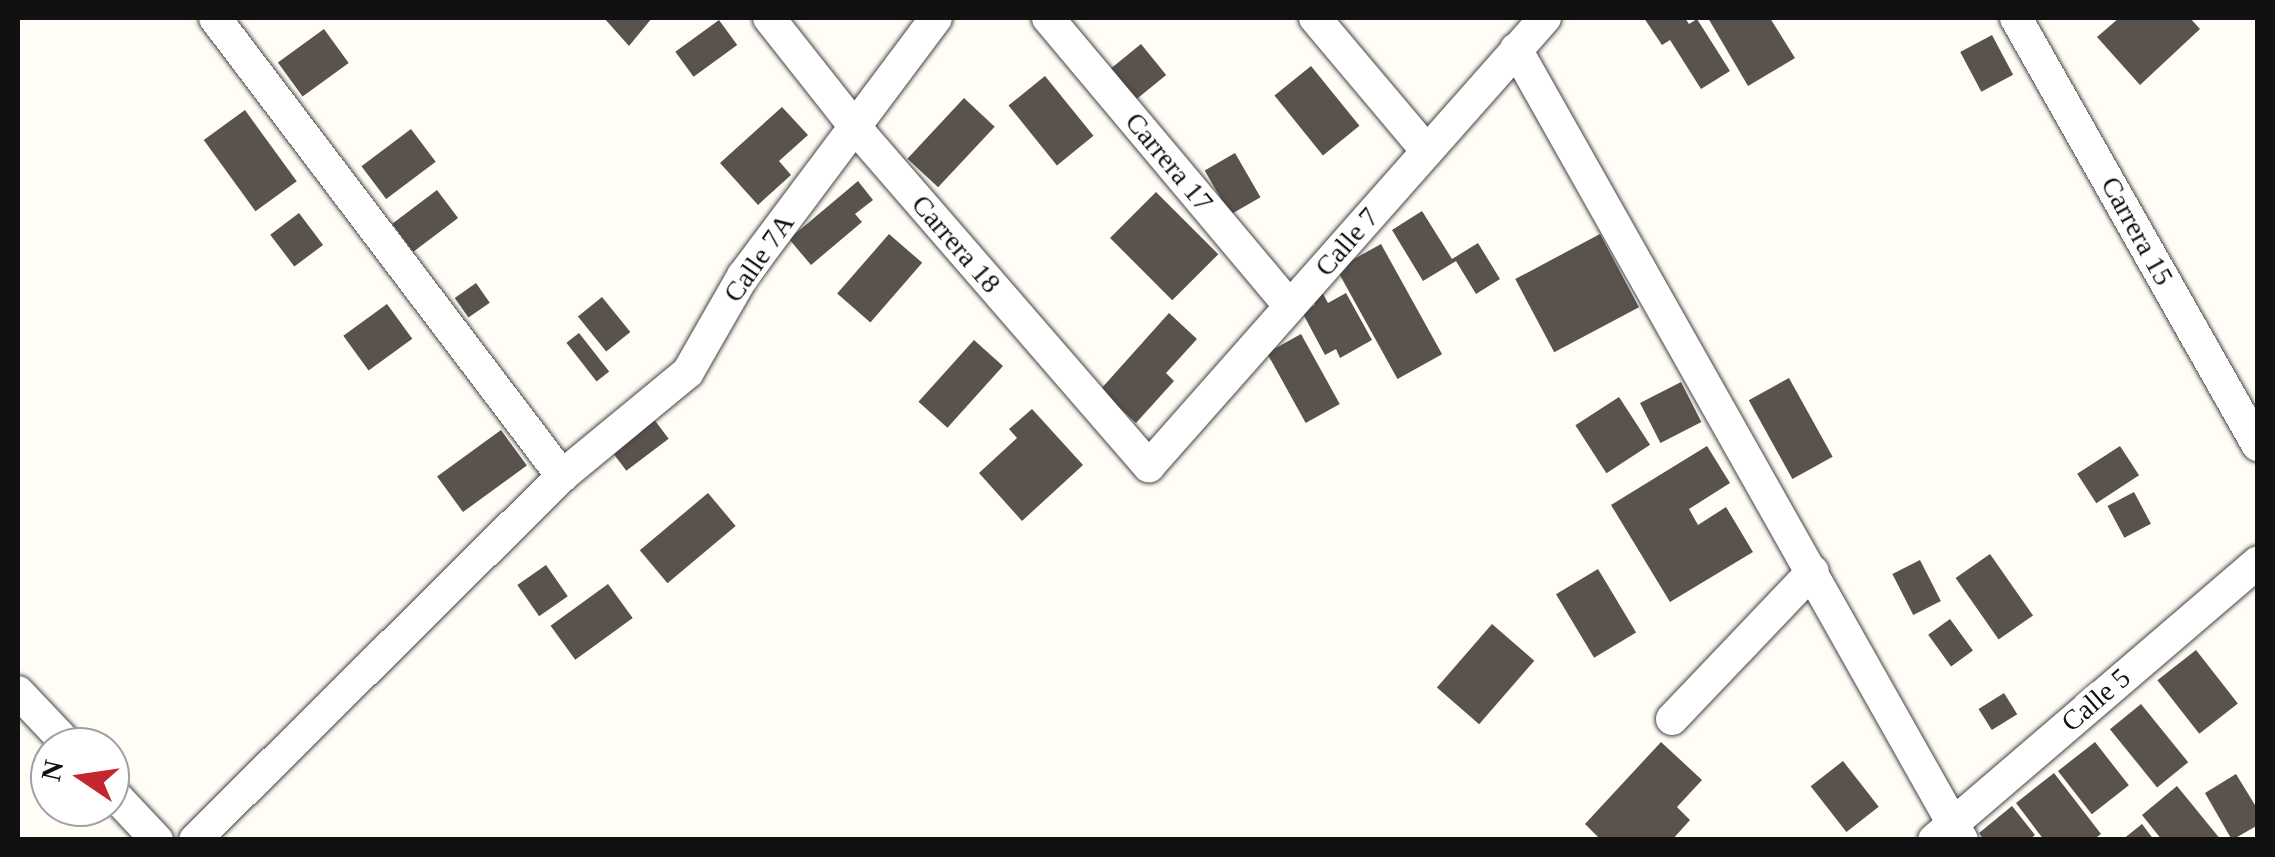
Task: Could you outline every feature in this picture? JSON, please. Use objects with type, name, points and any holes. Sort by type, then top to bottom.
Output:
[{"type":"street","points":[[215,18],[562,476]]},
{"type":"street","name":"Carrera 18","points":[[769,18],[854,128],[1149,466]]},
{"type":"street","name":"Calle 7A","points":[[195,840],[562,476],[688,372],[743,276],[936,18]]},
{"type":"street","name":"Carrera 17","points":[[1048,18],[1290,306]]},
{"type":"street","points":[[1315,18],[1426,151]]},
{"type":"street","name":"Calle 7","points":[[1149,466],[1544,18]]},
{"type":"street","name":"Carrera 15","points":[[2016,18],[2258,445]]},
{"type":"street","points":[[1516,50],[1813,571],[1950,834]]},
{"type":"street","name":"Calle 5","points":[[1950,834],[2258,562]]},
{"type":"street","points":[[1672,718],[1813,571]]},
{"type":"street","points":[[18,692],[51,727]]},
{"type":"street","points":[[130,811],[157,840]]},
{"type":"building","points":[[604,18],[652,18],[629,46]]},
{"type":"building","points":[[1644,18],[1685,18],[1689,24],[1697,19],[1730,71],[1701,89],[1670,40],[1662,45]]},
{"type":"building","points":[[1708,18],[1770,18],[1795,58],[1748,86]]},
{"type":"building","points":[[2119,18],[2190,18],[2200,29],[2140,85],[2097,37]]},
{"type":"building","points":[[719,20],[737,45],[694,77],[675,52]]},
{"type":"building","points":[[324,29],[349,63],[303,96],[278,63]]},
{"type":"building","points":[[1992,35],[2013,75],[1981,92],[1960,52]]},
{"type":"building","points":[[1141,44],[1166,75],[1135,100],[1110,69]]},
{"type":"building","points":[[1311,66],[1359,126],[1323,155],[1274,96]]},
{"type":"building","points":[[1045,76],[1093,136],[1057,165],[1008,106]]},
{"type":"building","points":[[964,98],[995,127],[938,187],[907,159]]},
{"type":"building","points":[[782,107],[808,135],[779,161],[791,175],[758,205],[720,163]]},
{"type":"building","points":[[245,110],[297,181],[255,211],[204,140]]},
{"type":"building","points":[[411,129],[436,162],[386,199],[361,166]]},
{"type":"building","points":[[1235,153],[1260,197],[1230,215],[1205,170]]},
{"type":"building","points":[[858,181],[873,200],[855,214],[862,222],[811,265],[789,239]]},
{"type":"building","points":[[437,190],[458,218],[413,252],[392,224]]},
{"type":"building","points":[[1156,192],[1218,254],[1172,300],[1110,238]]},
{"type":"building","points":[[1422,211],[1452,259],[1478,243],[1500,279],[1476,294],[1456,261],[1423,281],[1392,230]]},
{"type":"building","points":[[299,213],[323,245],[294,267],[270,235]]},
{"type":"building","points":[[889,234],[922,263],[870,322],[837,294]]},
{"type":"building","points":[[1600,234],[1639,307],[1554,352],[1515,279]]},
{"type":"building","points":[[1381,244],[1442,354],[1397,379],[1336,269]]},
{"type":"building","points":[[476,283],[490,303],[468,318],[455,298]]},
{"type":"building","points":[[1322,292],[1328,303],[1346,293],[1372,340],[1340,358],[1336,349],[1325,355],[1302,312],[1315,305],[1311,298]]},
{"type":"building","points":[[602,297],[630,332],[606,351],[578,317]]},
{"type":"building","points":[[387,304],[412,339],[369,371],[343,336]]},
{"type":"building","points":[[1169,313],[1197,339],[1166,373],[1174,381],[1136,423],[1100,390]]},
{"type":"building","points":[[579,333],[609,372],[597,381],[566,343]]},
{"type":"building","points":[[1301,334],[1340,404],[1306,423],[1267,353]]},
{"type":"building","points":[[974,340],[1003,366],[947,428],[918,402]]},
{"type":"building","points":[[1789,378],[1833,457],[1792,479],[1749,400]]},
{"type":"building","points":[[1681,382],[1701,422],[1660,443],[1640,403]]},
{"type":"building","points":[[1619,397],[1650,445],[1606,473],[1575,425]]},
{"type":"building","points":[[1032,409],[1083,465],[1022,521],[979,473],[1017,438],[1009,429]]},
{"type":"building","points":[[653,418],[669,439],[626,471],[611,450]]},
{"type":"building","points":[[501,430],[527,466],[463,512],[437,476]]},
{"type":"building","points":[[1707,446],[1730,483],[1689,509],[1698,525],[1726,507],[1753,552],[1670,602],[1611,505]]},
{"type":"building","points":[[2120,446],[2139,475],[2096,503],[2077,474]]},
{"type":"building","points":[[2134,492],[2151,524],[2124,538],[2108,506]]},
{"type":"building","points":[[708,493],[736,526],[667,583],[640,550]]},
{"type":"building","points":[[1990,554],[2033,615],[1999,640],[1956,578]]},
{"type":"building","points":[[1920,560],[1941,601],[1913,615],[1892,574]]},
{"type":"building","points":[[546,565],[568,596],[539,616],[517,585]]},
{"type":"building","points":[[1598,569],[1636,632],[1594,658],[1556,594]]},
{"type":"building","points":[[608,584],[633,618],[575,660],[551,626]]},
{"type":"building","points":[[1950,619],[1973,651],[1951,666],[1928,635]]},
{"type":"building","points":[[1492,624],[1534,661],[1479,724],[1437,687]]},
{"type":"building","points":[[2196,650],[2238,704],[2199,734],[2157,680]]},
{"type":"building","points":[[2004,693],[2017,714],[1992,730],[1979,709]]},
{"type":"building","points":[[2141,704],[2188,762],[2157,787],[2110,729]]},
{"type":"building","points":[[1661,742],[1702,780],[1677,807],[1690,820],[1672,840],[1601,840],[1585,824]]},
{"type":"building","points":[[2095,742],[2129,785],[2092,814],[2058,771]]},
{"type":"building","points":[[1843,761],[1879,807],[1846,832],[1811,786]]},
{"type":"building","points":[[2054,773],[2101,834],[2093,840],[2044,840],[2016,803]]},
{"type":"building","points":[[2236,774],[2258,810],[2258,825],[2232,840],[2205,793]]},
{"type":"building","points":[[2177,786],[2221,840],[2162,840],[2142,815]]},
{"type":"building","points":[[2012,806],[2035,835],[2029,840],[1984,840],[1979,833]]},
{"type":"building","points":[[2142,824],[2154,840],[2122,840]]}]
